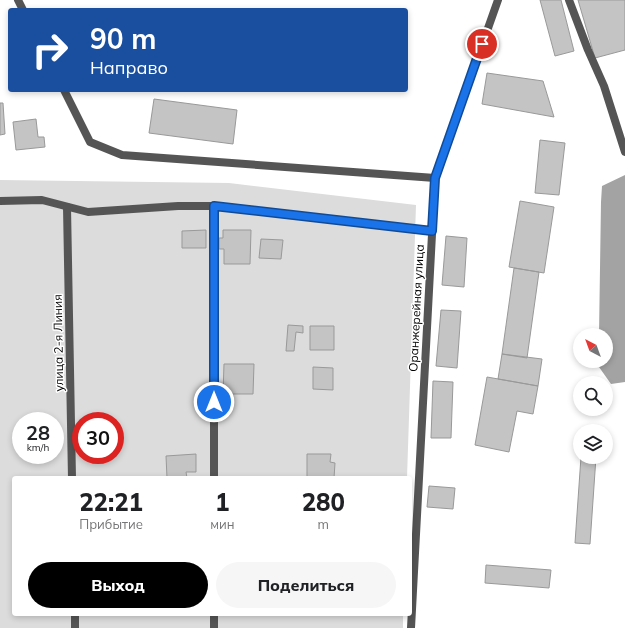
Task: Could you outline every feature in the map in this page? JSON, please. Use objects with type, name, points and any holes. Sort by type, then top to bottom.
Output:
[{"type":"street","name":"Оранжерейная улица","points":[[412,609],[435,178],[498,0]]},
{"type":"street","points":[[569,0],[588,50],[604,86],[625,152]]},
{"type":"street","points":[[65,92],[90,142],[122,155],[435,178]]},
{"type":"street","points":[[0,201],[42,200],[88,212],[178,206],[214,206],[432,231]]},
{"type":"street","points":[[214,206],[214,476]]},
{"type":"street","name":"улица 2-я Линия","points":[[67,207],[72,476]]},
{"type":"street","points":[[75,616],[75,628]]},
{"type":"street","points":[[214,616],[214,628]]},
{"type":"street","name":"Оранжерейная улица","points":[[411,628],[412,616]]},
{"type":"shaded area","points":[[625,175],[625,382],[613,384],[613,376],[605,376],[600,368],[613,368],[613,328],[599,328],[602,186]]},
{"type":"shaded area","points":[[0,180],[229,183],[416,205],[407,476],[12,476],[12,616],[403,616],[403,628],[0,628]]},
{"type":"building","points":[[540,0],[561,0],[574,51],[555,56]]},
{"type":"building","points":[[578,0],[625,0],[625,50],[595,58]]},
{"type":"building","points":[[487,73],[543,81],[554,117],[482,104]]},
{"type":"building","points":[[154,99],[237,110],[233,144],[149,133]]},
{"type":"building","points":[[0,103],[3,103],[5,134],[0,135]]},
{"type":"building","points":[[36,119],[38,137],[44,137],[45,147],[16,150],[13,122]]},
{"type":"building","points":[[540,140],[565,143],[559,195],[535,193]]},
{"type":"building","points":[[520,201],[554,207],[544,273],[509,267]]},
{"type":"building","points":[[206,230],[206,248],[182,248],[182,231]]},
{"type":"building","points":[[223,230],[251,230],[250,264],[224,264],[224,249],[219,249],[219,238],[223,238]]},
{"type":"building","points":[[446,236],[467,238],[464,287],[442,285]]},
{"type":"building","points":[[261,239],[283,240],[281,259],[259,258]]},
{"type":"building","points":[[514,268],[539,272],[527,358],[502,354]]},
{"type":"building","points":[[441,310],[461,311],[457,368],[436,366]]},
{"type":"building","points":[[288,325],[303,326],[303,333],[296,332],[294,351],[286,351]]},
{"type":"building","points":[[310,326],[334,326],[334,350],[310,350]]},
{"type":"building","points":[[502,354],[542,359],[538,386],[498,379]]},
{"type":"building","points":[[224,364],[254,364],[253,394],[223,394]]},
{"type":"building","points":[[313,367],[333,368],[333,390],[313,389]]},
{"type":"building","points":[[487,377],[538,386],[533,414],[517,411],[509,452],[475,445]]},
{"type":"building","points":[[433,381],[453,382],[451,438],[431,438]]},
{"type":"building","points":[[196,454],[196,472],[186,472],[187,476],[167,476],[166,456]]},
{"type":"building","points":[[307,454],[331,454],[330,462],[335,463],[334,476],[307,476]]},
{"type":"building","points":[[581,464],[596,464],[590,544],[575,543]]},
{"type":"building","points":[[429,486],[455,488],[453,509],[427,507]]},
{"type":"building","points":[[486,565],[551,570],[549,588],[485,583]]},
{"type":"route","points":[[214,402],[214,206],[432,231],[435,178],[482,44]]}]
